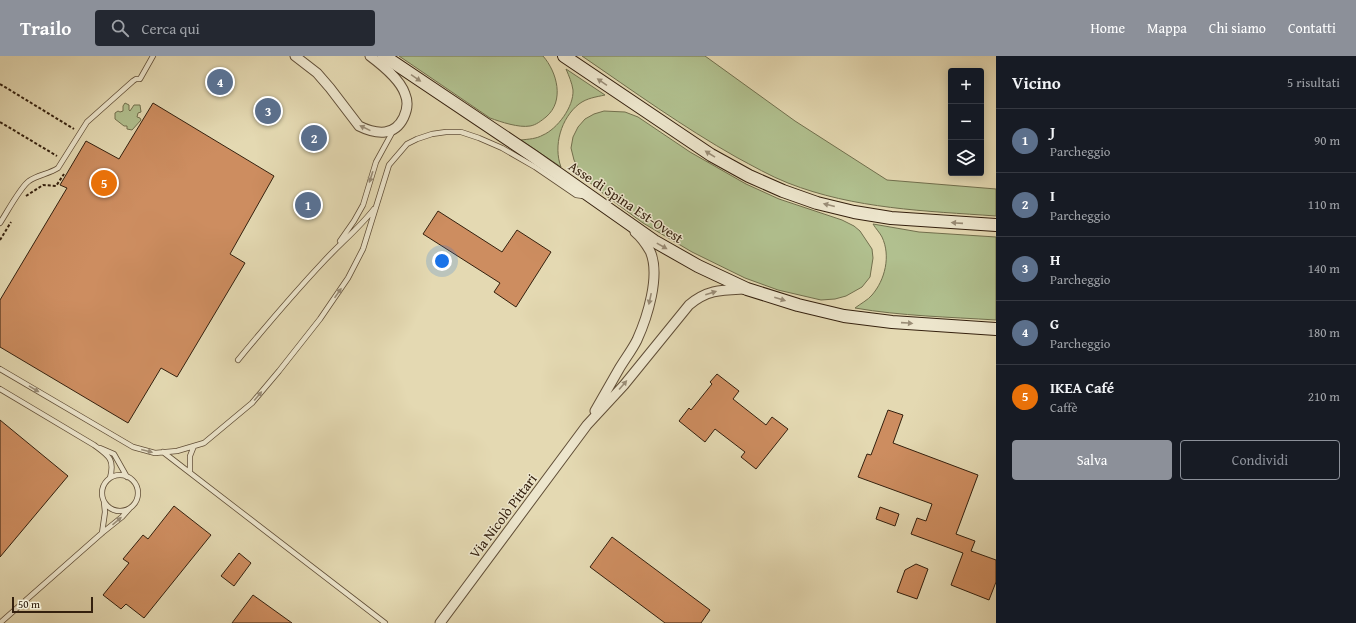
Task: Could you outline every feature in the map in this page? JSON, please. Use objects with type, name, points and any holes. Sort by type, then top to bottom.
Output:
[{"type":"main road","name":"Asse di Spina Est-Ovest","points":[[384,56],[654,241],[698,266],[747,289],[798,305],[844,316],[892,322],[996,329]]},
{"type":"main road","points":[[564,56],[711,155],[750,176],[783,191],[817,203],[854,212],[891,218],[996,225]]},
{"type":"street","points":[[296,56],[317,73],[359,126],[365,130],[386,132],[394,129],[401,122],[407,110],[407,100],[405,92],[396,79],[386,68],[370,56]]},
{"type":"street","points":[[588,425],[636,340],[645,319],[654,278],[650,252],[639,235],[619,217]]},
{"type":"street","points":[[588,425],[624,385],[694,301],[714,291],[747,289]]},
{"type":"street","name":"Via Nicolò Pittari","points":[[440,623],[588,425]]},
{"type":"lane","points":[[0,223],[28,181],[51,173],[58,168],[87,122],[136,79],[140,79],[153,56]]},
{"type":"lane","points":[[332,252],[354,221],[363,205],[376,162],[394,129]]},
{"type":"lane","points":[[0,369],[133,447],[155,452],[177,451],[204,443],[252,403],[320,319],[348,278],[363,249],[389,165],[407,144],[417,138],[432,134],[461,132],[502,148],[535,167],[576,195],[595,200]]},
{"type":"lane","points":[[238,360],[297,290],[332,252],[367,218],[376,206]]},
{"type":"lane","points":[[0,389],[108,456],[112,466],[110,478]]},
{"type":"lane","points":[[94,446],[114,454],[127,477]]},
{"type":"lane","points":[[190,471],[190,456],[194,446]]},
{"type":"lane","points":[[163,452],[190,471],[385,623]]},
{"type":"lane","points":[[0,623],[122,517],[134,504],[138,492],[132,480],[119,475],[110,478],[103,488],[102,494],[107,505],[118,511],[130,508]]},
{"type":"lane","points":[[102,533],[105,512],[104,500]]},
{"type":"path","points":[[0,84],[75,129]]},
{"type":"path","points":[[0,122],[58,157]]},
{"type":"path","points":[[23,202],[27,196],[44,185],[56,186],[66,169]]},
{"type":"path","points":[[0,240],[11,221]]},
{"type":"green space","points":[[399,56],[543,56],[555,78],[557,86],[556,103],[546,117],[534,125],[521,126],[505,123],[490,118]]},
{"type":"green space","points":[[582,56],[705,56],[795,121],[887,180],[996,189],[996,216],[864,204],[813,192],[788,183],[736,157],[697,133]]},
{"type":"green space","points":[[566,69],[605,95],[585,100],[579,104],[567,117],[558,142],[561,167],[521,140],[543,135],[554,128],[564,117],[573,97],[571,82]]},
{"type":"green space","points":[[125,103],[129,105],[130,111],[134,105],[140,105],[141,112],[138,113],[137,117],[141,120],[132,130],[127,129],[127,126],[124,126],[115,119],[115,113],[118,111],[123,111],[123,106]]},
{"type":"green space","points":[[604,111],[625,112],[638,117],[690,152],[746,184],[779,199],[842,220],[854,226],[860,231],[872,249],[873,258],[870,277],[862,287],[846,296],[835,299],[821,300],[778,290],[745,278],[692,252],[643,223],[588,181],[580,172],[574,160],[571,148],[573,137],[578,127],[585,119]]},
{"type":"green space","points":[[873,224],[919,232],[996,237],[996,320],[907,315],[855,308],[868,299],[877,289],[885,268],[885,244],[881,235]]},
{"type":"building","points":[[153,103],[274,176],[230,254],[245,263],[177,377],[161,368],[128,423],[0,347],[0,300],[67,188],[60,185],[86,141],[119,159]]},
{"type":"building","points":[[438,211],[502,252],[517,230],[551,252],[516,307],[494,292],[500,283],[423,234]]},
{"type":"building","points":[[717,374],[739,391],[733,399],[766,425],[772,417],[788,429],[756,469],[741,457],[745,452],[715,429],[705,442],[679,421],[689,408],[691,410],[712,384],[710,382]]},
{"type":"building","points":[[888,410],[903,415],[893,443],[978,475],[956,534],[975,541],[971,551],[996,560],[996,582],[989,600],[951,585],[963,553],[911,534],[917,518],[926,521],[932,504],[858,477],[867,454],[871,455]]},
{"type":"building","points":[[0,420],[68,476],[0,557]]},
{"type":"building","points":[[174,506],[211,535],[144,618],[126,604],[121,609],[103,595],[129,563],[123,559],[143,535],[148,539]]},
{"type":"building","points":[[880,507],[899,514],[895,526],[876,519]]},
{"type":"building","points":[[612,537],[710,610],[701,623],[665,623],[590,567]]},
{"type":"building","points":[[239,553],[251,563],[234,586],[221,576]]},
{"type":"building","points":[[916,564],[928,569],[917,599],[897,592],[905,570]]},
{"type":"building","points":[[253,595],[292,623],[232,623]]},
{"type":"place","name":"G","points":[[220,82]]},
{"type":"place","name":"H","points":[[268,111]]},
{"type":"place","name":"I","points":[[314,138]]},
{"type":"place","name":"IKEA Café","points":[[104,183]]},
{"type":"place","name":"J","points":[[308,205]]}]
